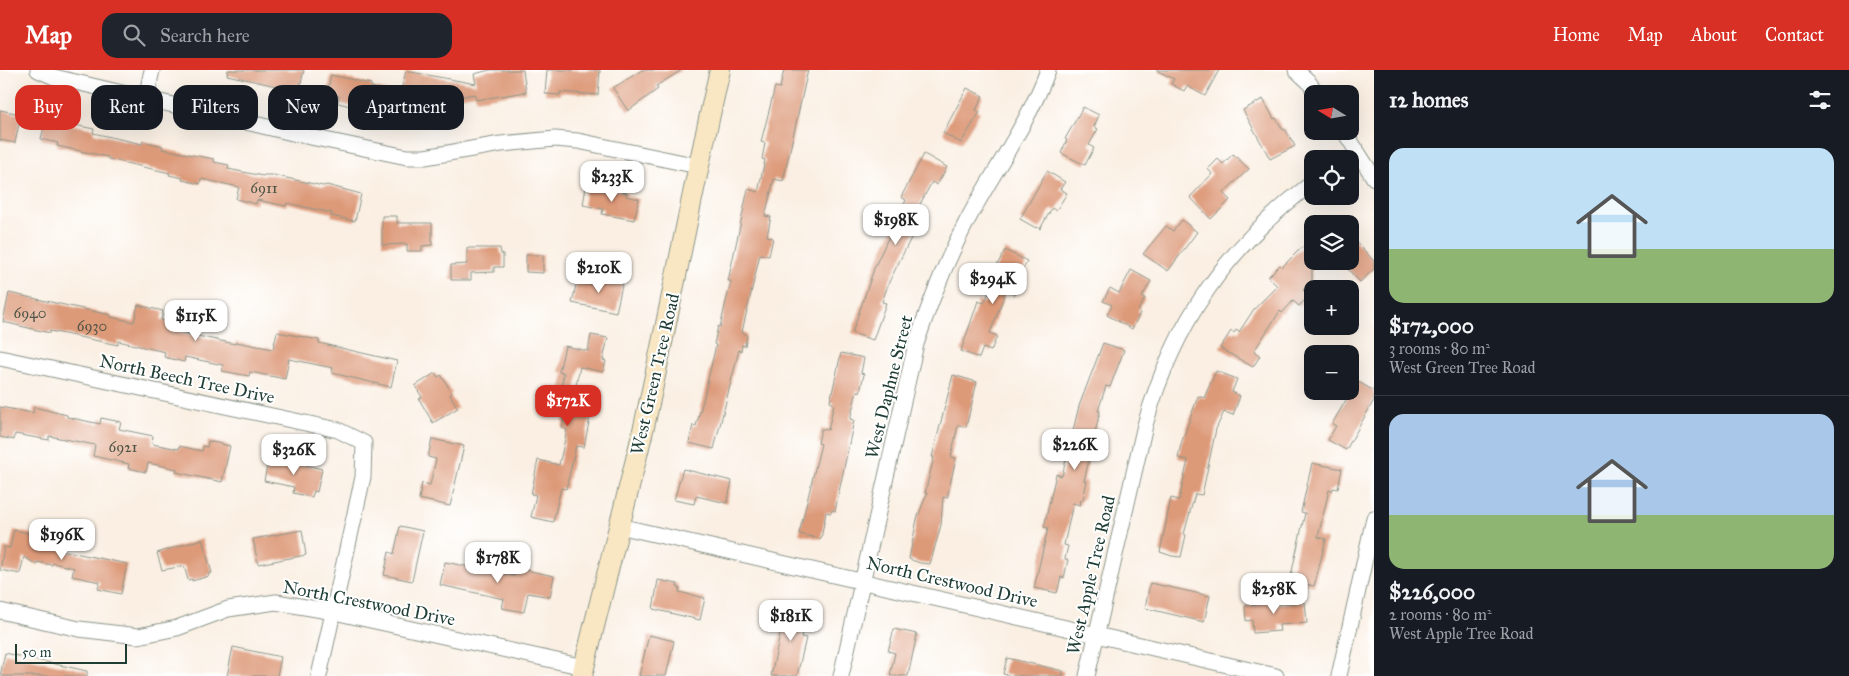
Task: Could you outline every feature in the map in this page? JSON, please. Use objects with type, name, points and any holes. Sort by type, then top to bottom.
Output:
[{"type":"street","points":[[38,70],[54,77],[91,85]]},
{"type":"street","points":[[149,85],[152,70]]},
{"type":"street","name":"West Green Tree Road","points":[[583,671],[644,425],[678,275],[698,166],[720,70]]},
{"type":"street","name":"West Daphne Street","points":[[841,676],[916,344],[928,309],[967,222],[1026,120],[1048,70]]},
{"type":"street","points":[[1296,70],[1309,85]]},
{"type":"street","points":[[163,102],[301,135],[407,157],[501,144],[556,139],[578,140],[698,166]]},
{"type":"street","points":[[1359,162],[1374,178]]},
{"type":"street","name":"West Apple Tree Road","points":[[1087,676],[1145,425],[1154,390],[1167,360],[1201,297],[1222,269],[1268,218],[1304,189]]},
{"type":"street","name":"North Beech Tree Drive","points":[[0,358],[338,430],[364,443],[363,477],[334,612]]},
{"type":"street","points":[[1339,676],[1374,518]]},
{"type":"street","name":"North Crestwood Drive","points":[[619,526],[1276,676]]},
{"type":"street","name":"North Crestwood Drive","points":[[0,611],[79,629],[138,636],[178,628],[228,609],[276,602],[334,612],[583,671]]},
{"type":"street","points":[[319,676],[334,612]]},
{"type":"building","points":[[228,70],[304,70],[301,85],[272,85],[227,75]]},
{"type":"building","points":[[490,70],[523,70],[526,92],[476,100],[475,94],[464,96],[464,85],[402,85],[406,71],[476,84],[474,74]]},
{"type":"building","points":[[547,70],[600,70],[598,95],[560,92],[560,95],[545,94]]},
{"type":"building","points":[[642,70],[682,70],[656,86],[658,89],[628,111],[613,88]]},
{"type":"building","points":[[784,70],[808,70],[783,181],[774,179],[765,216],[771,217],[767,236],[773,238],[769,256],[760,254],[742,332],[747,335],[745,346],[742,345],[741,351],[739,350],[714,449],[689,443],[693,425],[696,426],[704,397],[716,345],[714,344],[718,326],[720,327],[731,281],[728,281],[748,189],[758,192],[765,160],[762,159],[765,143],[761,142],[775,87],[780,88]]},
{"type":"building","points":[[1156,70],[1219,70],[1205,96],[1187,86],[1184,91],[1171,84],[1174,79]]},
{"type":"building","points":[[331,75],[371,84],[348,85],[348,105],[338,103],[338,85],[329,85]]},
{"type":"building","points":[[967,88],[983,96],[976,110],[980,112],[961,143],[943,133]]},
{"type":"building","points":[[1263,99],[1274,119],[1276,118],[1283,130],[1285,129],[1295,146],[1270,159],[1243,110]]},
{"type":"building","points":[[1083,107],[1099,115],[1094,127],[1098,129],[1089,145],[1094,148],[1085,165],[1061,153],[1067,140],[1065,139]]},
{"type":"building","points":[[0,110],[15,113],[15,130],[18,130],[15,143],[0,140]]},
{"type":"building","points":[[81,126],[91,128],[94,130],[93,133],[142,144],[143,141],[163,146],[162,149],[214,159],[214,162],[229,165],[228,169],[263,176],[273,175],[323,186],[327,185],[361,194],[355,221],[331,216],[332,213],[287,203],[286,206],[257,200],[256,204],[236,199],[239,187],[201,179],[200,184],[182,180],[183,178],[169,175],[170,173],[57,146],[58,143],[41,139],[43,130],[81,130]]},
{"type":"building","points":[[924,154],[947,167],[937,185],[932,182],[912,219],[919,222],[889,282],[882,302],[886,303],[873,340],[852,333],[875,266],[906,200],[901,197]]},
{"type":"building","points":[[1233,154],[1249,169],[1223,193],[1230,200],[1211,219],[1190,197],[1212,174],[1208,169],[1218,159],[1223,164]]},
{"type":"building","points":[[1047,171],[1065,182],[1060,189],[1067,193],[1056,211],[1052,208],[1040,229],[1020,219]]},
{"type":"building","points":[[586,187],[605,191],[606,188],[627,193],[626,196],[639,199],[634,220],[602,214],[603,209],[583,205]]},
{"type":"building","points":[[382,216],[397,216],[397,223],[432,223],[432,245],[422,246],[422,251],[407,251],[407,244],[382,245]]},
{"type":"building","points":[[1182,220],[1197,232],[1168,271],[1143,254],[1166,226],[1173,231]]},
{"type":"building","points":[[1359,245],[1374,261],[1374,269],[1360,282],[1349,270],[1359,270]]},
{"type":"building","points":[[1304,246],[1304,270],[1312,270],[1312,280],[1304,280],[1304,301],[1299,306],[1293,301],[1282,313],[1280,311],[1254,351],[1260,356],[1253,367],[1220,348],[1231,331],[1234,333],[1236,330],[1239,332],[1254,309],[1277,286],[1268,277],[1280,265],[1282,267]]},
{"type":"building","points":[[467,248],[500,248],[501,254],[503,254],[503,267],[494,267],[494,272],[471,273],[471,280],[451,280],[451,265],[467,264]]},
{"type":"building","points":[[1005,250],[1027,261],[1020,275],[1024,278],[1015,295],[1006,291],[990,333],[997,336],[991,351],[983,348],[979,358],[961,351],[978,301],[984,303],[999,272],[995,269]]},
{"type":"building","points":[[526,255],[543,255],[543,273],[526,272]]},
{"type":"building","points":[[1131,270],[1151,281],[1142,297],[1145,298],[1132,329],[1107,315],[1112,305],[1103,301],[1110,288],[1119,293]]},
{"type":"building","points":[[601,277],[623,281],[616,312],[572,303],[577,281],[598,286]]},
{"type":"building","points":[[9,293],[111,315],[111,317],[134,322],[138,305],[163,311],[161,320],[181,324],[179,332],[235,344],[236,342],[273,349],[277,332],[319,340],[319,343],[397,361],[391,387],[332,373],[333,368],[289,359],[285,379],[250,372],[249,376],[222,371],[223,365],[185,357],[184,362],[164,357],[165,352],[118,341],[118,345],[50,331],[50,333],[3,322]]},
{"type":"building","points":[[591,335],[608,338],[603,360],[606,361],[603,372],[580,367],[574,394],[594,398],[584,447],[576,446],[566,489],[561,488],[553,522],[531,517],[536,495],[531,494],[538,460],[559,465],[567,430],[562,428],[565,413],[556,411],[564,373],[559,372],[565,346],[588,351]]},
{"type":"building","points":[[1103,343],[1124,350],[1110,387],[1106,386],[1098,411],[1100,411],[1084,481],[1087,481],[1083,500],[1081,500],[1080,505],[1073,503],[1064,545],[1068,546],[1065,559],[1068,560],[1064,578],[1061,577],[1057,593],[1034,588],[1048,528],[1044,527],[1056,474],[1062,476],[1079,406]]},
{"type":"building","points":[[841,353],[864,358],[861,373],[864,374],[860,392],[857,391],[850,419],[854,420],[835,511],[832,510],[831,513],[826,512],[821,539],[799,534],[821,444],[818,443],[821,429],[828,430],[834,404],[830,402]]},
{"type":"building","points":[[1216,371],[1237,379],[1232,392],[1240,396],[1233,415],[1224,412],[1216,429],[1202,495],[1195,494],[1184,534],[1186,535],[1181,557],[1172,556],[1160,552],[1171,498],[1179,500],[1188,460],[1178,458],[1181,444],[1198,396],[1204,398]]},
{"type":"building","points":[[435,373],[438,377],[441,375],[452,393],[450,395],[458,408],[433,423],[419,399],[422,397],[415,386]]},
{"type":"building","points":[[953,375],[977,382],[966,427],[958,425],[951,457],[956,458],[947,498],[943,497],[941,525],[930,564],[920,563],[909,559],[917,519],[927,493],[925,493],[934,457],[932,457]]},
{"type":"building","points":[[1359,382],[1374,391],[1374,400],[1346,450],[1328,440],[1336,426],[1332,424],[1346,400],[1359,400]]},
{"type":"building","points":[[0,407],[33,413],[34,407],[100,424],[101,418],[121,422],[119,429],[153,436],[152,444],[179,449],[179,446],[202,451],[203,446],[207,447],[208,441],[230,446],[222,482],[176,472],[177,469],[148,463],[146,472],[128,468],[129,464],[93,456],[95,445],[49,436],[49,440],[15,434],[14,440],[0,437]]},
{"type":"building","points":[[432,439],[464,446],[450,506],[419,499],[422,483],[430,485],[436,459],[428,457]]},
{"type":"building","points":[[269,456],[322,469],[317,492],[314,491],[312,497],[293,493],[294,487],[264,481]]},
{"type":"building","points":[[1312,463],[1342,469],[1338,489],[1333,488],[1332,491],[1329,490],[1318,537],[1326,539],[1314,586],[1290,580],[1305,513],[1301,512]]},
{"type":"building","points":[[683,469],[732,481],[727,503],[696,496],[694,504],[674,500]]},
{"type":"building","points":[[400,526],[423,531],[412,581],[384,575],[389,552],[394,554]]},
{"type":"building","points":[[14,530],[58,540],[56,549],[127,564],[121,594],[98,589],[100,582],[72,576],[74,568],[53,563],[52,565],[37,562],[37,565],[24,557],[20,574],[0,570],[4,547],[10,548]]},
{"type":"building","points":[[302,530],[306,555],[258,564],[253,539]]},
{"type":"building","points":[[202,539],[212,573],[208,574],[209,576],[192,581],[192,579],[188,580],[184,566],[162,570],[157,553]]},
{"type":"building","points":[[445,562],[514,576],[516,568],[554,576],[550,597],[528,593],[524,612],[502,608],[504,599],[440,585]]},
{"type":"building","points":[[658,580],[678,584],[679,592],[705,598],[700,620],[653,609]]},
{"type":"building","points":[[1150,583],[1210,596],[1204,622],[1145,608]]},
{"type":"building","points":[[1270,596],[1270,604],[1305,602],[1307,623],[1279,625],[1280,631],[1253,633],[1252,620],[1246,621],[1245,606],[1256,605],[1255,597]]},
{"type":"building","points":[[787,602],[808,607],[801,637],[806,638],[797,676],[771,676]]},
{"type":"building","points":[[894,629],[917,634],[908,676],[890,676],[895,653],[888,651]]},
{"type":"building","points":[[649,635],[674,641],[666,676],[639,676]]},
{"type":"building","points":[[233,647],[281,657],[277,676],[227,676]]},
{"type":"building","points":[[5,653],[87,671],[87,676],[0,676]]},
{"type":"building","points":[[1007,658],[1063,671],[1063,676],[1012,676],[1003,674]]}]
